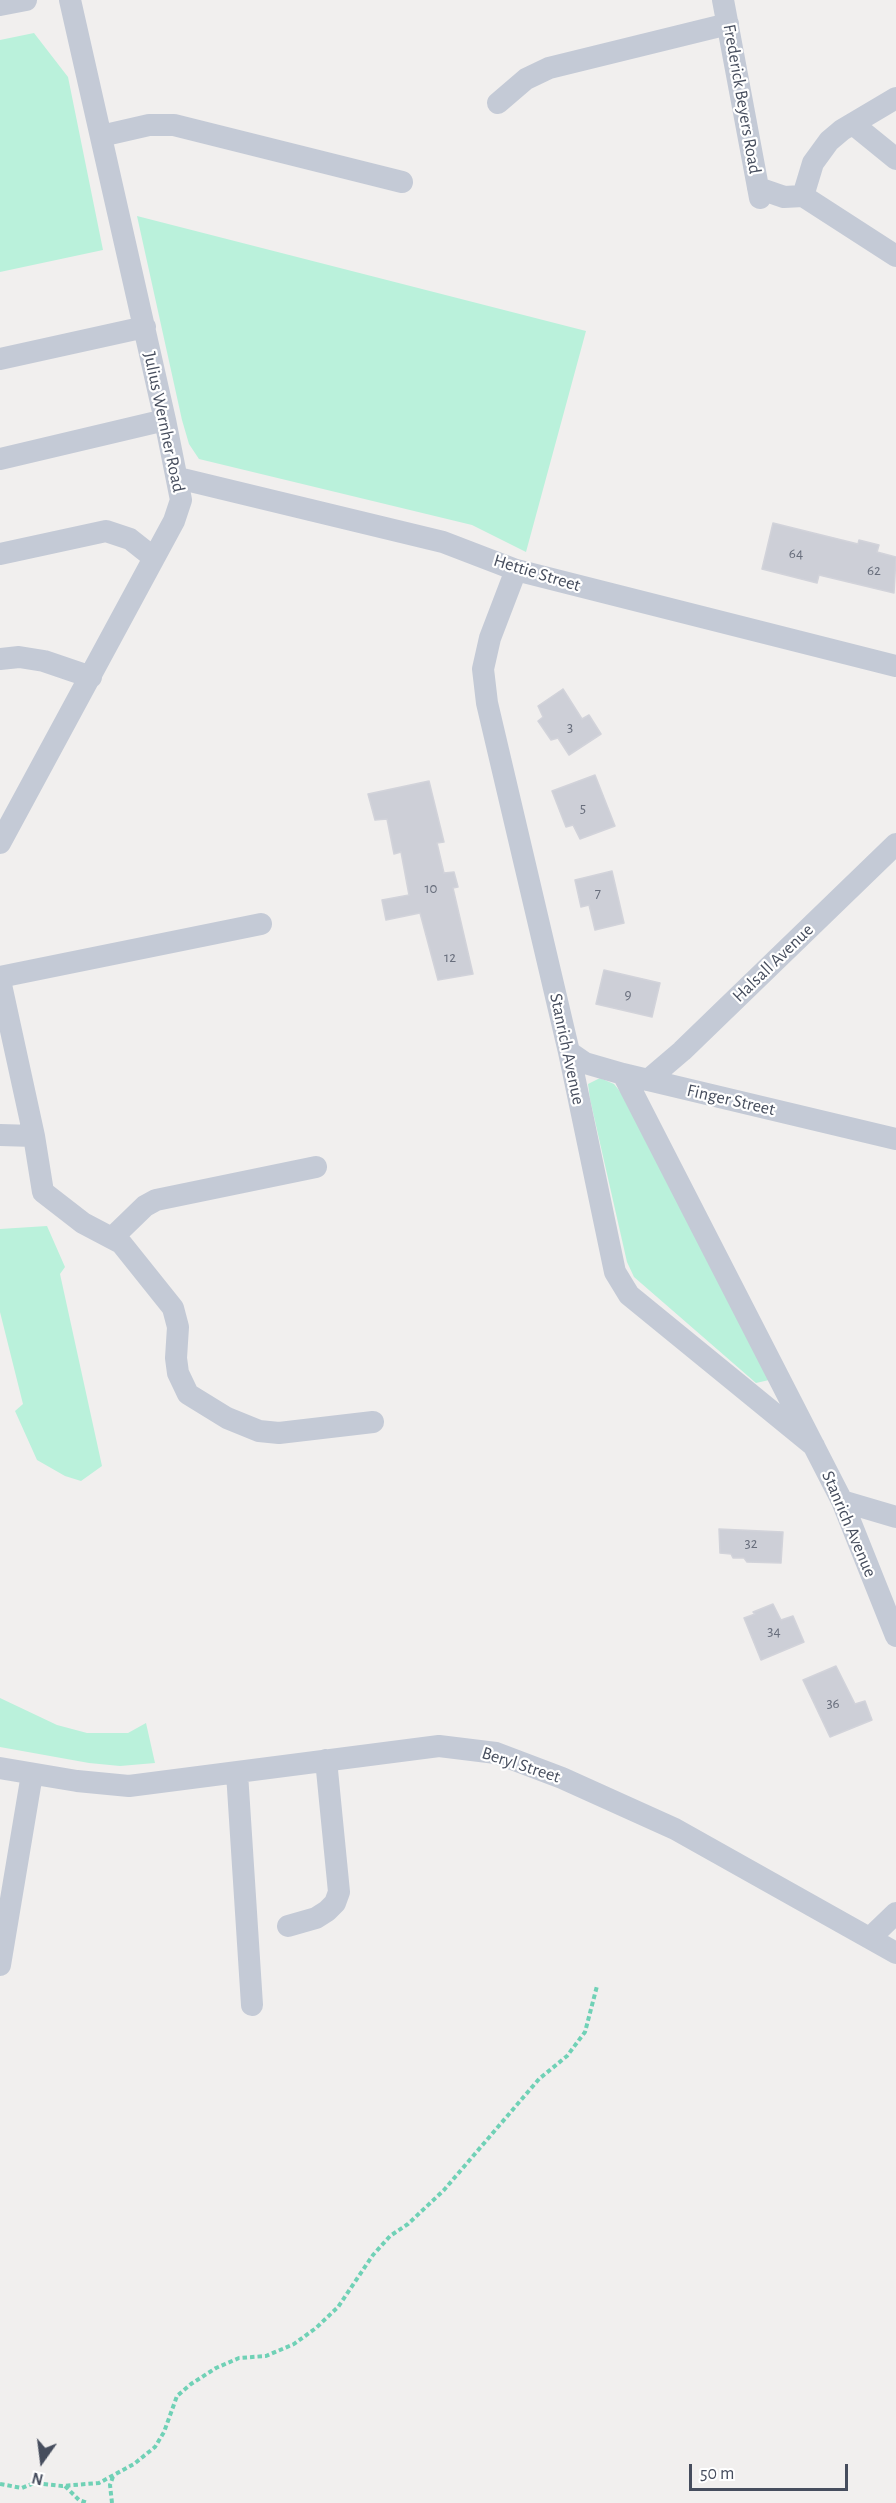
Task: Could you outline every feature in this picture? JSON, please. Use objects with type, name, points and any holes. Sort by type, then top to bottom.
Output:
[{"type":"street","points":[[0,5],[26,0]]},
{"type":"street","name":"Julius Wernher Road","points":[[0,843],[91,677],[179,508],[178,478],[70,0]]},
{"type":"street","name":"Frederick Beyers Road","points":[[723,0],[759,193],[802,196]]},
{"type":"street","points":[[498,103],[526,79],[549,68],[728,24]]},
{"type":"street","points":[[896,98],[842,130],[822,148],[813,163],[802,196],[896,256]]},
{"type":"street","points":[[853,124],[896,159]]},
{"type":"street","points":[[101,136],[149,125],[174,125],[402,182]]},
{"type":"street","points":[[0,359],[145,327]]},
{"type":"street","points":[[0,459],[165,420]]},
{"type":"street","name":"Hettie Street","points":[[178,478],[443,542],[516,570],[896,666]]},
{"type":"street","points":[[0,554],[106,531],[130,539],[154,558]]},
{"type":"street","name":"Stanrich Avenue","points":[[516,570],[490,638],[483,669],[485,689],[568,1052],[615,1272],[622,1287],[814,1446]]},
{"type":"street","points":[[0,659],[19,657],[44,661],[91,677]]},
{"type":"street","name":"Halsall Avenue","points":[[648,1080],[682,1052],[896,844]]},
{"type":"street","points":[[261,924],[0,978],[34,1136],[43,1192],[83,1223],[113,1237],[130,1252],[173,1308],[178,1327],[176,1358],[178,1373],[188,1394],[228,1418],[259,1431],[279,1433],[373,1422]]},
{"type":"street","name":"Finger Street","points":[[568,1052],[585,1063],[623,1074],[896,1139]]},
{"type":"street","name":"Stanrich Avenue","points":[[623,1074],[842,1501],[896,1636]]},
{"type":"street","points":[[0,1135],[34,1136]]},
{"type":"street","points":[[113,1237],[145,1206],[156,1200],[316,1167]]},
{"type":"street","points":[[842,1501],[896,1517]]},
{"type":"street","name":"Beryl Street","points":[[0,1768],[129,1786],[439,1746],[496,1753],[516,1759],[675,1829],[896,1953]]},
{"type":"street","points":[[288,1926],[316,1918],[327,1911],[335,1903],[339,1892],[326,1760]]},
{"type":"street","points":[[237,1773],[252,2005]]},
{"type":"street","points":[[0,1965],[5,1910],[32,1774]]},
{"type":"street","points":[[870,1938],[896,1913]]},
{"type":"path","points":[[0,2484],[22,2488],[34,2483],[64,2486],[99,2483],[134,2464],[155,2447],[177,2396],[191,2384],[216,2368],[238,2358],[266,2356],[294,2344],[338,2307],[373,2255],[390,2236],[408,2224],[444,2190],[539,2079],[567,2056],[585,2032],[597,1986]]},
{"type":"path","points":[[112,2503],[110,2485],[114,2474]]},
{"type":"path","points":[[64,2486],[79,2500],[88,2503]]},
{"type":"green space","points":[[34,33],[68,77],[103,250],[0,272],[0,40]]},
{"type":"green space","points":[[137,216],[586,331],[526,552],[472,525],[199,459],[189,444],[182,420]]},
{"type":"green space","points":[[600,1078],[614,1084],[627,1100],[769,1380],[756,1383],[634,1277],[627,1262],[590,1099],[588,1084]]},
{"type":"green space","points":[[47,1226],[65,1267],[60,1274],[102,1466],[81,1481],[65,1476],[37,1460],[15,1411],[23,1404],[0,1312],[0,1229]]},
{"type":"green space","points":[[0,1698],[57,1725],[87,1733],[128,1733],[146,1723],[155,1763],[120,1766],[89,1763],[0,1747]]},
{"type":"building","points":[[773,523],[858,544],[859,540],[879,545],[877,552],[896,557],[894,593],[819,575],[817,583],[762,569]]},
{"type":"building","points":[[563,689],[582,719],[589,715],[601,734],[569,755],[558,738],[551,740],[538,721],[543,717],[538,706]]},
{"type":"building","points":[[595,775],[615,826],[580,839],[573,825],[566,827],[552,791]]},
{"type":"building","points":[[429,781],[444,842],[437,843],[444,873],[454,872],[458,887],[453,888],[473,974],[438,980],[420,913],[386,920],[382,900],[409,895],[401,852],[394,854],[387,819],[375,820],[368,794]]},
{"type":"building","points":[[612,871],[624,923],[595,930],[589,905],[581,907],[575,880]]},
{"type":"building","points":[[604,970],[660,983],[652,1017],[596,1004]]},
{"type":"building","points":[[719,1529],[783,1532],[781,1563],[747,1562],[744,1558],[733,1558],[731,1554],[720,1553]]},
{"type":"building","points":[[773,1604],[781,1620],[793,1616],[804,1642],[761,1660],[744,1618]]},
{"type":"building","points":[[836,1666],[855,1704],[865,1701],[872,1720],[830,1737],[803,1680]]}]
